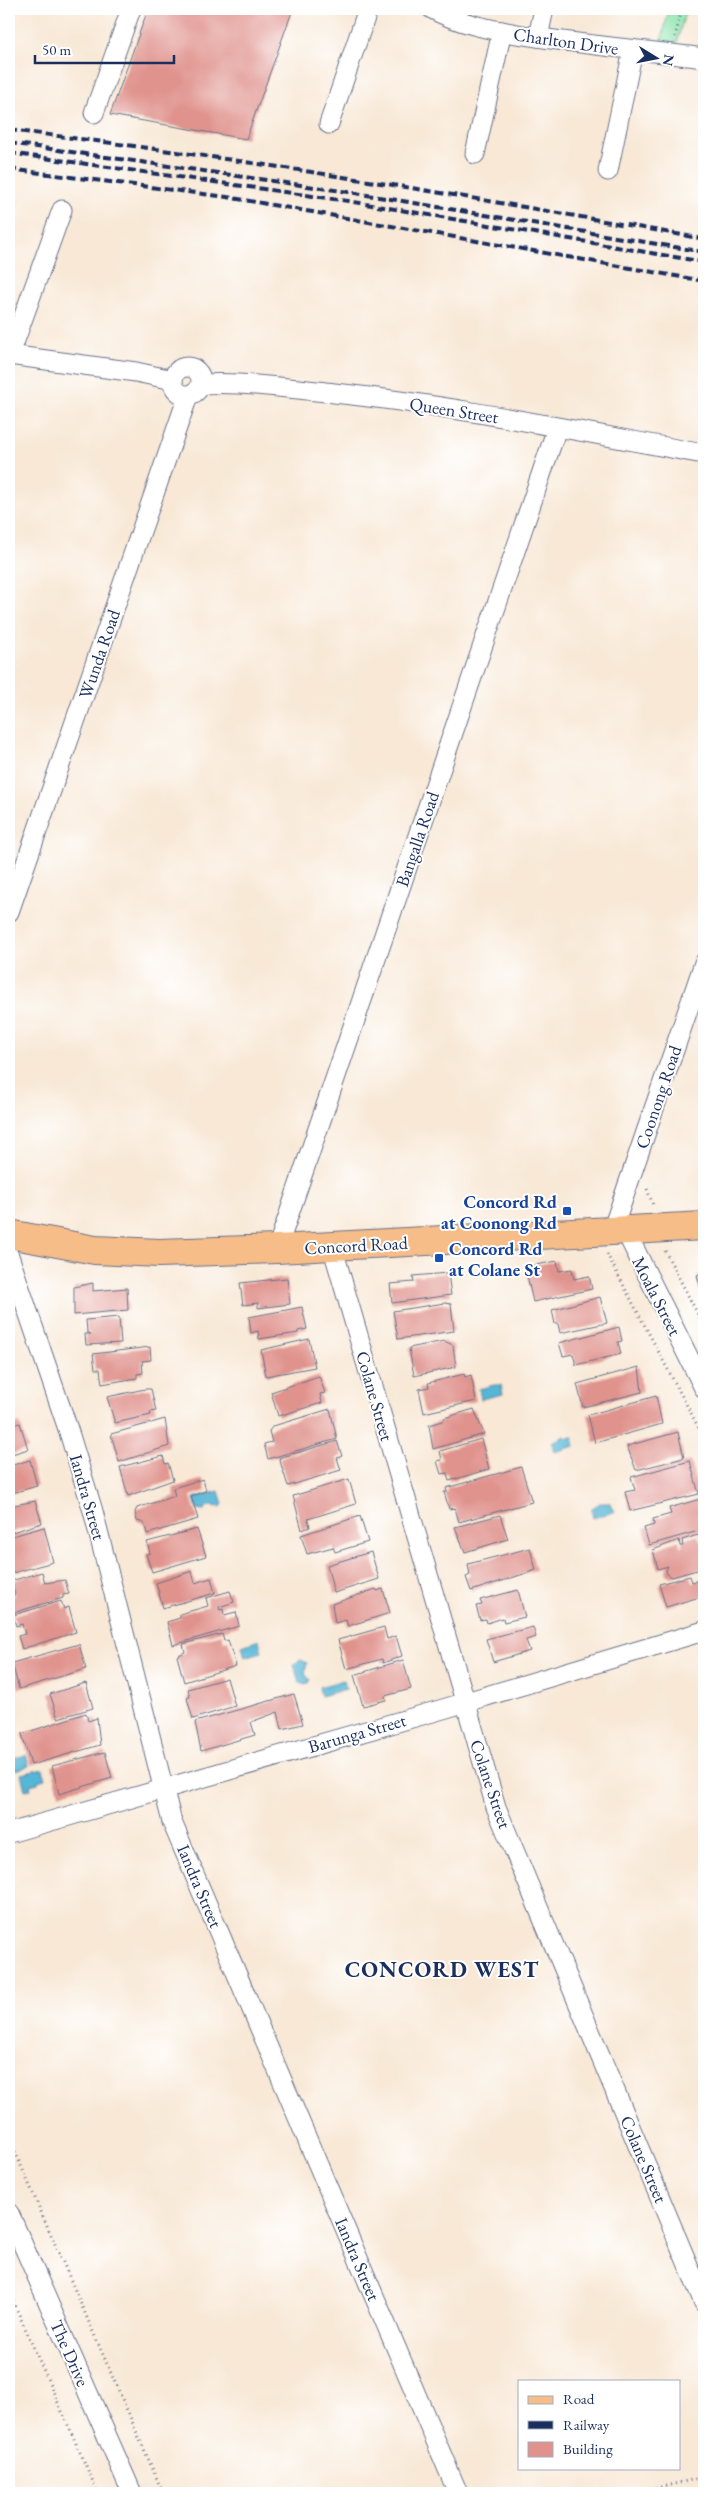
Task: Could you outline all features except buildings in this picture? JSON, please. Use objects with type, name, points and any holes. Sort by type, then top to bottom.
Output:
[{"type":"main road","name":"Concord Road","points":[[9,1234],[95,1250],[126,1252],[615,1238],[704,1226]]},
{"type":"street","points":[[94,113],[131,9]]},
{"type":"street","points":[[328,124],[368,9]]},
{"type":"street","name":"Charlton Drive","points":[[432,9],[441,14],[502,31],[704,58]]},
{"type":"street","points":[[538,37],[544,9]]},
{"type":"street","points":[[475,154],[502,31]]},
{"type":"street","points":[[608,172],[633,50]]},
{"type":"street","points":[[62,210],[9,356],[136,372],[173,380]]},
{"type":"street","points":[[189,367],[197,371],[195,390],[177,391],[173,380],[177,372],[189,367]]},
{"type":"street","name":"Queen Street","points":[[195,390],[234,382],[362,396],[442,407],[704,454]]},
{"type":"street","name":"Wunda Road","points":[[9,912],[195,390]]},
{"type":"street","name":"Bangalla Road","points":[[277,1249],[557,428]]},
{"type":"street","name":"Coonong Road","points":[[615,1238],[704,964]]},
{"type":"street","name":"Moala Street","points":[[615,1238],[704,1388]]},
{"type":"street","name":"Colane Street","points":[[332,1246],[496,1807],[704,2303]]},
{"type":"street","name":"Iandra Street","points":[[9,1256],[68,1429],[93,1511],[172,1822],[458,2493]]},
{"type":"street","name":"Barunga Street","points":[[9,1833],[704,1631]]},
{"type":"street","name":"The Drive","points":[[9,2213],[132,2493]]},
{"type":"path","points":[[671,53],[682,9]]},
{"type":"path","points":[[615,1238],[704,1438]]},
{"type":"path","points":[[665,1251],[704,1326]]},
{"type":"path","points":[[9,2138],[164,2493]]},
{"type":"path","points":[[9,2292],[98,2493]]},
{"type":"path","points":[[636,2493],[704,2478]]},
{"type":"green space","points":[[657,9],[686,9],[677,43],[661,42],[668,13]]},
{"type":"water","points":[[501,1385],[503,1394],[481,1399],[479,1389]]},
{"type":"water","points":[[565,1436],[566,1438],[573,1437],[575,1446],[554,1452],[552,1442]]},
{"type":"water","points":[[219,1491],[223,1504],[221,1507],[208,1506],[204,1510],[197,1509],[194,1498]]},
{"type":"water","points":[[600,1503],[610,1503],[614,1512],[593,1518],[591,1509]]},
{"type":"water","points":[[259,1640],[262,1652],[245,1657],[242,1646]]},
{"type":"water","points":[[301,1660],[307,1663],[305,1674],[310,1680],[306,1685],[299,1683],[294,1664]]},
{"type":"water","points":[[344,1680],[346,1689],[321,1696],[319,1687]]},
{"type":"water","points":[[26,1755],[29,1766],[9,1772],[9,1760]]},
{"type":"water","points":[[43,1769],[46,1779],[30,1785],[31,1789],[25,1790],[21,1774]]},
{"type":"railway","points":[[9,130],[357,179],[704,239]]},
{"type":"railway","points":[[9,143],[349,192],[704,252]]},
{"type":"railway","points":[[9,153],[348,201],[704,262]]},
{"type":"railway","points":[[9,169],[227,197],[704,281]]},
{"type":"place","name":"Concord Rd at Coonong Rd","points":[[567,1211]]},
{"type":"place","name":"Concord Rd at Colane St","points":[[439,1258]]},
{"type":"district","name":"CONCORD WEST","points":[[442,1969]]}]
